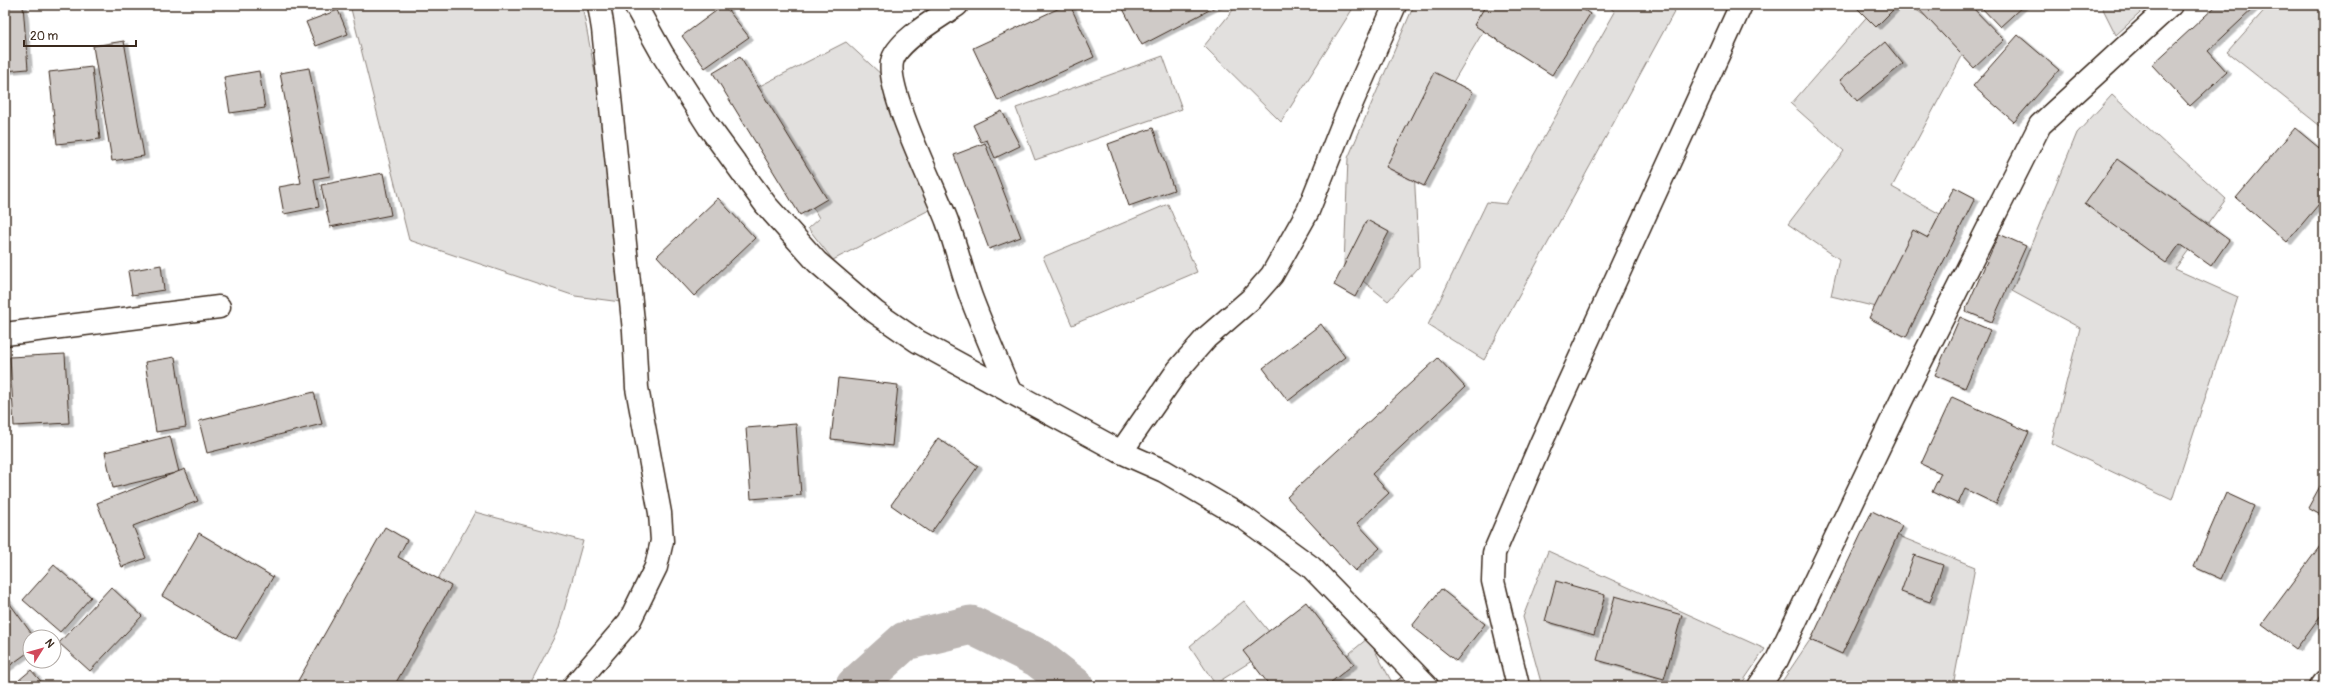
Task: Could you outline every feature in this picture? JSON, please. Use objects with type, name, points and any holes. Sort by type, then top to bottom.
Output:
[{"type":"lane","points":[[574,686],[629,622],[656,567],[662,541],[660,513],[637,388],[634,330],[604,29],[599,5]]},
{"type":"lane","points":[[635,5],[663,55],[709,127],[766,205],[817,262],[874,312],[917,341],[1121,452],[1164,471],[1244,518],[1311,567],[1426,686]]},
{"type":"lane","points":[[957,5],[905,42],[896,52],[892,62],[892,76],[911,132],[947,222],[971,296],[1010,392]]},
{"type":"lane","points":[[1121,452],[1178,370],[1206,338],[1251,299],[1272,275],[1308,211],[1343,123],[1395,5]]},
{"type":"lane","points":[[1518,686],[1493,581],[1494,552],[1542,441],[1741,5]]},
{"type":"lane","points":[[1759,686],[1776,660],[1903,397],[2040,125],[2171,5]]},
{"type":"lane","points":[[5,334],[218,307]]},
{"type":"lane","points":[[2321,686],[2324,682]]},
{"type":"shaded area","points":[[350,5],[582,5],[604,120],[621,302],[575,296],[409,240]]},
{"type":"shaded area","points":[[1237,5],[1355,5],[1281,122],[1204,46]]},
{"type":"shaded area","points":[[1414,5],[1499,5],[1413,149],[1419,267],[1388,301],[1344,266],[1348,158]]},
{"type":"shaded area","points":[[1607,5],[1678,5],[1484,360],[1428,325],[1487,202],[1506,204],[1615,12]]},
{"type":"shaded area","points":[[1877,5],[1909,5],[1968,45],[1892,187],[1940,214],[1893,311],[1831,296],[1839,259],[1788,224],[1844,151],[1791,104]]},
{"type":"shaded area","points":[[2101,5],[2149,5],[2116,35]]},
{"type":"shaded area","points":[[2269,5],[2324,5],[2324,129],[2227,52]]},
{"type":"shaded area","points":[[846,42],[883,76],[931,209],[833,260],[808,228],[819,218],[748,92]]},
{"type":"shaded area","points":[[1163,56],[1182,109],[1035,160],[1016,108]]},
{"type":"shaded area","points":[[2112,95],[2226,199],[2175,269],[2238,297],[2172,500],[2051,443],[2080,328],[2012,291],[2077,133]]},
{"type":"shaded area","points":[[1168,204],[1197,272],[1072,325],[1043,257]]},
{"type":"shaded area","points":[[475,512],[583,541],[559,628],[529,686],[375,686],[401,646]]},
{"type":"shaded area","points":[[1884,530],[1975,567],[1953,686],[1779,686]]},
{"type":"shaded area","points":[[1548,551],[1765,649],[1740,686],[1542,686],[1523,617]]},
{"type":"shaded area","points":[[1244,601],[1279,644],[1215,684],[1190,646]]},
{"type":"shaded area","points":[[1368,638],[1394,686],[1310,686]]},
{"type":"building","points":[[5,5],[23,5],[28,69],[5,71]]},
{"type":"building","points":[[724,5],[749,37],[705,68],[682,36]]},
{"type":"building","points":[[1066,5],[1070,5],[1094,57],[998,101],[973,48]]},
{"type":"building","points":[[1121,5],[1219,5],[1142,45]]},
{"type":"building","points":[[1486,5],[1577,5],[1590,14],[1552,75],[1474,25]]},
{"type":"building","points":[[1854,5],[1898,5],[1876,27]]},
{"type":"building","points":[[1915,5],[1970,5],[2004,40],[1974,68]]},
{"type":"building","points":[[1979,5],[2024,5],[2000,27]]},
{"type":"building","points":[[2217,5],[2257,5],[2208,51],[2227,72],[2190,106],[2152,65]]},
{"type":"building","points":[[338,10],[348,34],[316,46],[306,22]]},
{"type":"building","points":[[2018,35],[2059,70],[2014,122],[1973,86]]},
{"type":"building","points":[[124,41],[144,156],[112,161],[93,46]]},
{"type":"building","points":[[1885,42],[1903,64],[1857,101],[1840,80]]},
{"type":"building","points":[[740,57],[827,199],[800,215],[713,73]]},
{"type":"building","points":[[92,67],[100,139],[57,144],[49,72]]},
{"type":"building","points":[[309,68],[330,176],[314,179],[319,207],[284,214],[279,187],[301,183],[280,73]]},
{"type":"building","points":[[259,71],[265,108],[230,113],[224,77]]},
{"type":"building","points":[[1434,72],[1473,92],[1424,186],[1386,167]]},
{"type":"building","points":[[1002,111],[1020,146],[995,158],[987,140],[981,142],[973,125]]},
{"type":"building","points":[[1153,128],[1174,190],[1129,206],[1108,144]]},
{"type":"building","points":[[2295,128],[2324,152],[2324,198],[2287,242],[2236,198]]},
{"type":"building","points":[[985,143],[1021,237],[989,249],[954,155]]},
{"type":"building","points":[[2117,159],[2229,240],[2211,266],[2180,244],[2166,263],[2085,204]]},
{"type":"building","points":[[383,173],[391,215],[330,227],[321,185]]},
{"type":"building","points":[[1954,187],[1975,198],[1906,337],[1869,318],[1913,230],[1928,238]]},
{"type":"building","points":[[718,198],[755,238],[694,296],[657,256]]},
{"type":"building","points":[[1367,220],[1389,232],[1355,297],[1334,285]]},
{"type":"building","points":[[1999,234],[2026,246],[1992,322],[1965,311]]},
{"type":"building","points":[[161,265],[164,290],[132,295],[128,271]]},
{"type":"building","points":[[1960,317],[1990,330],[1965,388],[1935,375]]},
{"type":"building","points":[[1321,324],[1345,357],[1288,401],[1263,368]]},
{"type":"building","points":[[65,354],[69,423],[14,426],[10,357]]},
{"type":"building","points":[[175,357],[186,427],[156,432],[145,362]]},
{"type":"building","points":[[1438,358],[1465,387],[1372,474],[1389,493],[1357,523],[1380,548],[1355,571],[1287,497]]},
{"type":"building","points":[[838,378],[898,385],[892,446],[831,439]]},
{"type":"building","points":[[314,392],[322,424],[207,453],[199,421]]},
{"type":"building","points":[[1952,397],[2029,432],[1996,504],[1965,489],[1958,504],[1932,492],[1941,473],[1921,464]]},
{"type":"building","points":[[796,424],[801,495],[751,499],[746,428]]},
{"type":"building","points":[[170,436],[179,472],[113,488],[105,452]]},
{"type":"building","points":[[938,438],[978,466],[931,533],[891,505]]},
{"type":"building","points":[[185,469],[198,501],[133,526],[146,558],[122,567],[97,503]]},
{"type":"building","points":[[2324,479],[2324,517],[2308,508]]},
{"type":"building","points":[[2226,493],[2254,506],[2221,579],[2194,567]]},
{"type":"building","points":[[1872,511],[1902,526],[1842,654],[1811,640]]},
{"type":"building","points":[[385,527],[407,540],[398,557],[451,586],[394,686],[295,686]]},
{"type":"building","points":[[199,533],[273,577],[236,639],[162,596]]},
{"type":"building","points":[[2320,546],[2324,549],[2324,611],[2296,649],[2262,624]]},
{"type":"building","points":[[1914,555],[1943,565],[1930,602],[1901,592]]},
{"type":"building","points":[[54,565],[91,597],[62,630],[57,629],[23,600]]},
{"type":"building","points":[[1556,581],[1605,595],[1594,635],[1545,621]]},
{"type":"building","points":[[111,587],[142,616],[90,671],[62,646],[62,640]]},
{"type":"building","points":[[1441,589],[1485,624],[1456,661],[1412,626]]},
{"type":"building","points":[[1615,596],[1682,615],[1664,679],[1597,660]]},
{"type":"building","points":[[5,597],[28,629],[22,629],[22,657],[5,669]]},
{"type":"building","points":[[1306,602],[1354,664],[1326,686],[1270,686],[1243,651]]},
{"type":"building","points":[[31,670],[45,686],[12,686]]},
{"type":"building","points":[[1403,676],[1411,686],[1390,686]]},
{"type":"waterway","points":[[855,686],[905,641],[971,625],[1038,658],[1074,686]]}]
